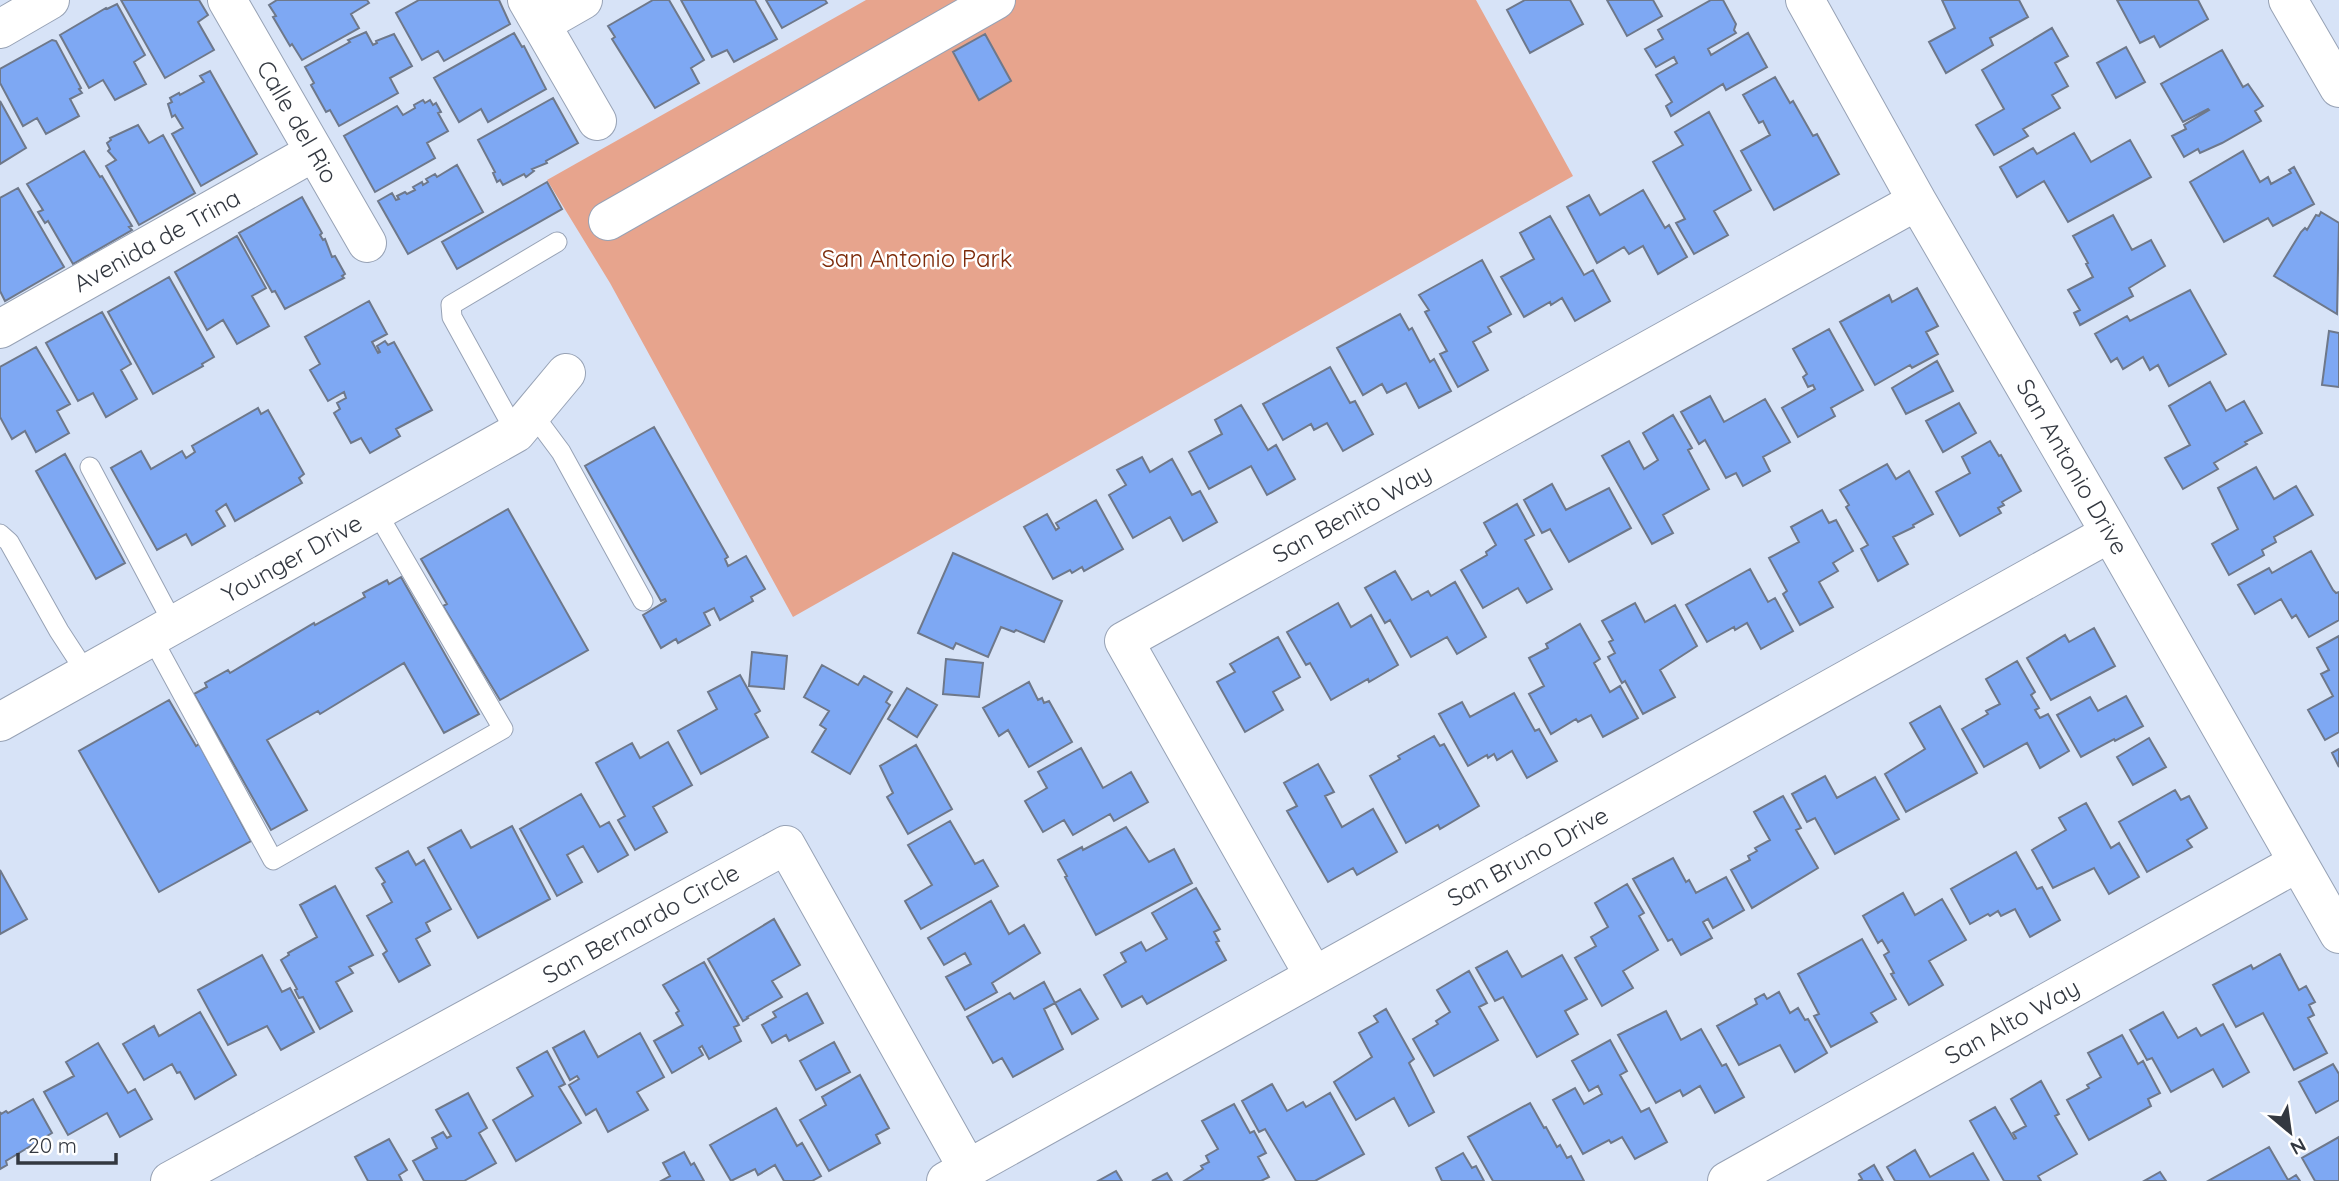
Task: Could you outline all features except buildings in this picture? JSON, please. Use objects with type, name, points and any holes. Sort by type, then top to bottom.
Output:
[{"type":"street","points":[[0,29],[50,0]]},
{"type":"street","name":"Calle del Rio","points":[[227,0],[367,243]]},
{"type":"street","points":[[583,0],[534,12],[597,121]]},
{"type":"street","points":[[608,221],[996,0]]},
{"type":"street","name":"San Antonio Drive","points":[[1805,0],[1917,201],[2339,934]]},
{"type":"street","points":[[2288,0],[2339,88]]},
{"type":"street","name":"Avenida de Trina","points":[[0,329],[314,152]]},
{"type":"street","name":"San Benito Way","points":[[1314,976],[1124,640],[1917,201]]},
{"type":"street","name":"Younger Drive","points":[[0,720],[376,511],[524,423],[565,373]]},
{"type":"street","name":"San Bruno Drive","points":[[957,1175],[2110,533]]},
{"type":"street","name":"San Bernardo Circle","points":[[170,1181],[786,845],[957,1175]]},
{"type":"street","name":"San Alto Way","points":[[1727,1181],[2297,863]]},
{"type":"lane","points":[[557,242],[451,305],[452,317],[524,423],[561,452],[643,601]]},
{"type":"lane","points":[[90,467],[163,631],[273,860],[503,729],[376,511]]},
{"type":"lane","points":[[0,534],[9,542],[59,631],[87,674]]},
{"type":"green space","name":"San Antonio Park","points":[[866,0],[1476,0],[1573,176],[793,617],[610,283],[547,180]]}]
